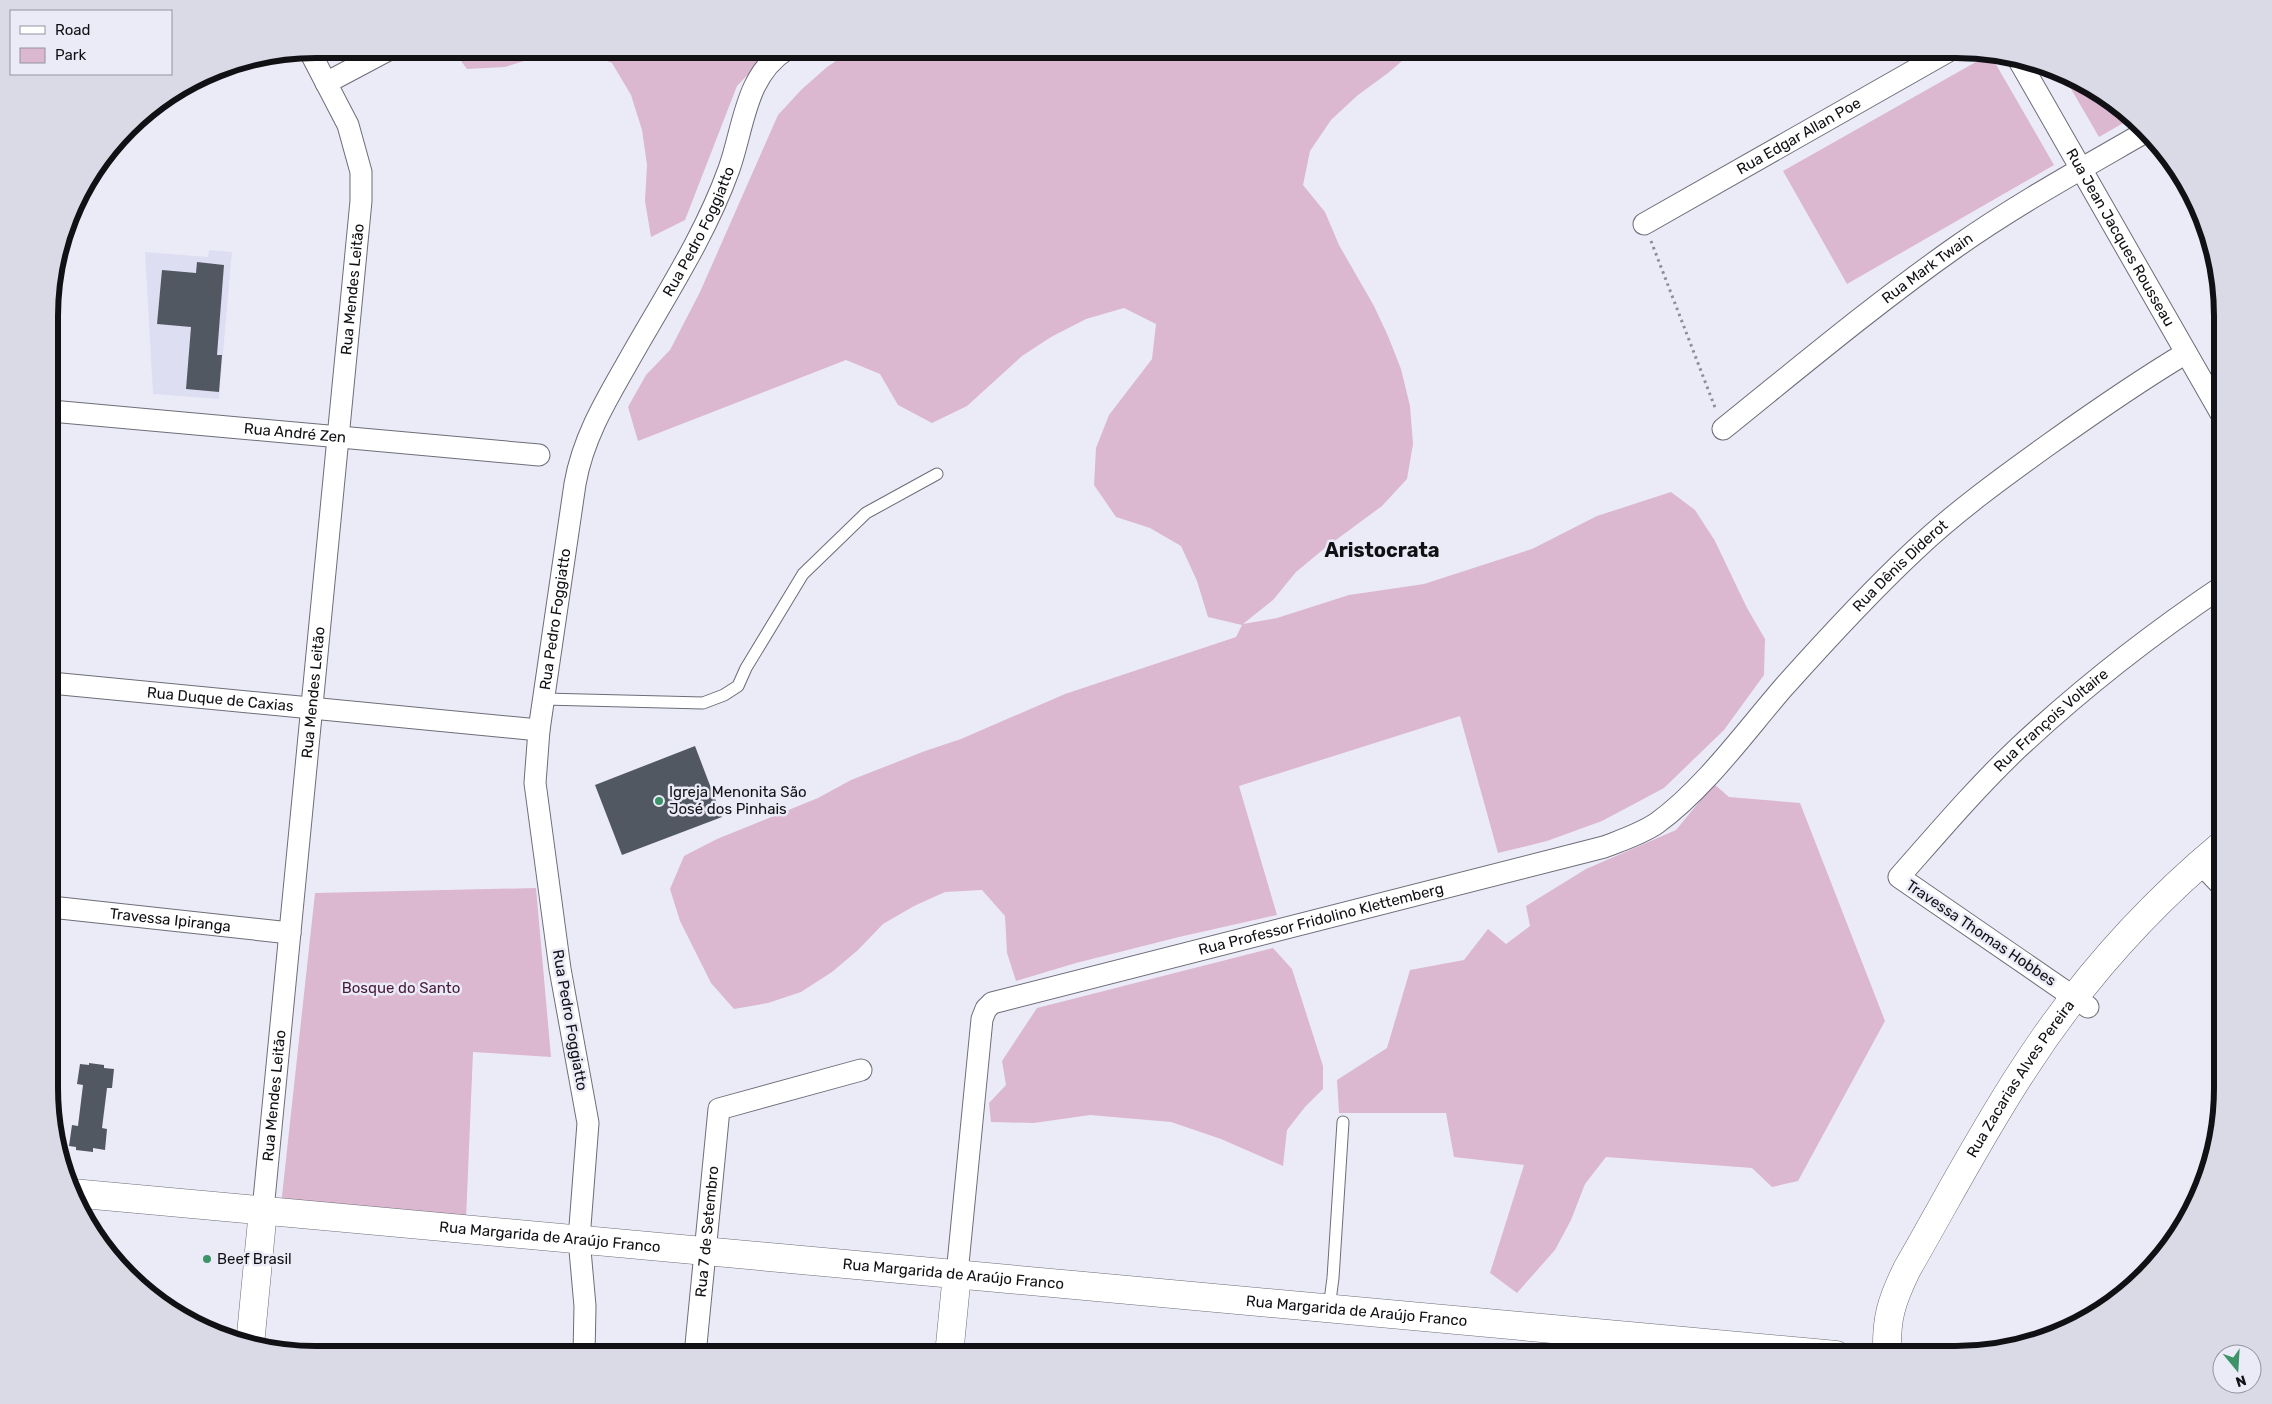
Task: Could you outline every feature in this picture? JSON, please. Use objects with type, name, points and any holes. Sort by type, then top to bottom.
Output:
[{"type":"main road","name":"Rua Zacarias Alves Pereira","points":[[1892,1346],[1922,1279],[1955,1218],[2081,1002],[2214,873]]},
{"type":"main road","name":"Rua Margarida de Araújo Franco","points":[[80,1194],[1739,1346]]},
{"type":"main road","name":"Rua Mendes Leitão","points":[[251,1338],[263,1210]]},
{"type":"main road","points":[[950,1346],[957,1274]]},
{"type":"street","name":"Rua Mendes Leitão","points":[[263,1210],[360,201],[361,172],[348,125],[313,58]]},
{"type":"street","points":[[326,82],[373,58]]},
{"type":"street","name":"Rua Pedro Foggiatto","points":[[584,1346],[585,1306],[579,1239],[588,1123],[560,969],[536,801],[536,758],[539,730],[575,484],[579,459],[587,437],[703,230],[720,194],[730,166],[748,98],[757,80],[768,65],[776,58]]},
{"type":"street","name":"Rua Edgar Allan Poe","points":[[1644,224],[1936,58]]},
{"type":"street","name":"Rua Jean Jacques Rousseau","points":[[2022,66],[2214,401]]},
{"type":"street","name":"Rua Mark Twain","points":[[1723,430],[1849,326],[1904,284],[2012,210],[2141,135]]},
{"type":"street","name":"Rua Dênis Diderot","points":[[1656,824],[1702,782],[1806,663],[1915,550],[1964,508],[2018,466],[2088,416],[2186,353]]},
{"type":"street","name":"Rua André Zen","points":[[58,413],[539,456]]},
{"type":"street","name":"Rua François Voltaire","points":[[1899,877],[1982,785],[2016,750],[2064,706],[2157,632],[2214,592]]},
{"type":"street","name":"Rua Duque de Caxias","points":[[58,684],[539,730]]},
{"type":"street","name":"Rua Professor Fridolino Klettemberg","points":[[957,1274],[982,1019],[986,1009],[992,1003],[1000,999],[1604,847],[1632,837],[1656,824]]},
{"type":"street","name":"Travessa Thomas Hobbes","points":[[1899,877],[2081,1002]]},
{"type":"street","name":"Travessa Ipiranga","points":[[58,908],[290,933]]},
{"type":"street","name":"Rua 7 de Setembro","points":[[696,1346],[719,1109],[862,1070]]},
{"type":"lane","points":[[544,699],[704,703],[724,695],[738,686],[746,668],[803,574],[866,513],[937,474]]},
{"type":"lane","points":[[1329,1308],[1333,1278],[1343,1122]]},
{"type":"path","points":[[1644,224],[1723,430]]},
{"type":"shaded area","points":[[209,250],[232,252],[219,399],[153,394],[145,252],[208,257]]},
{"type":"green space","points":[[459,58],[534,58],[505,67],[467,69]]},
{"type":"green space","points":[[600,58],[763,58],[737,86],[685,220],[651,237],[645,201],[647,165],[642,130],[631,95],[612,63]]},
{"type":"green space","points":[[840,58],[1406,58],[1358,95],[1331,120],[1310,151],[1303,185],[1325,212],[1339,245],[1374,306],[1401,369],[1410,406],[1413,444],[1407,479],[1382,506],[1296,572],[1273,600],[1243,624],[1277,618],[1349,595],[1424,584],[1532,549],[1597,516],[1671,492],[1695,510],[1715,541],[1747,608],[1765,639],[1764,675],[1724,730],[1664,788],[1602,821],[1547,841],[1498,853],[1460,716],[1239,786],[1277,915],[1076,963],[1016,981],[1007,953],[1005,916],[982,890],[945,892],[914,906],[883,924],[858,950],[832,972],[801,992],[768,1003],[734,1009],[711,983],[680,921],[670,889],[684,856],[717,839],[818,798],[851,780],[961,739],[1065,694],[1236,637],[1242,625],[1208,617],[1197,581],[1181,546],[1150,528],[1116,517],[1094,485],[1096,448],[1109,415],[1152,359],[1156,324],[1124,308],[1086,319],[1051,337],[1022,356],[967,406],[932,423],[898,405],[880,374],[846,360],[638,441],[628,407],[646,375],[670,350],[700,292],[778,115],[801,90],[827,67]]},
{"type":"green space","points":[[1981,59],[1994,60],[2054,165],[1847,284],[1783,171]]},
{"type":"green space","points":[[2067,82],[2100,101],[2127,121],[2099,137]]},
{"type":"green space","points":[[1714,784],[1729,797],[1800,803],[1885,1021],[1798,1181],[1772,1187],[1752,1168],[1606,1157],[1585,1184],[1571,1220],[1555,1250],[1517,1293],[1490,1273],[1524,1165],[1454,1157],[1446,1113],[1339,1113],[1337,1080],[1387,1048],[1410,970],[1464,960],[1488,929],[1506,944],[1530,926],[1526,906],[1586,869],[1676,830]]},
{"type":"green space","name":"Bosque do Santo","points":[[536,888],[551,1057],[473,1052],[466,1220],[281,1205],[315,893]]},
{"type":"green space","points":[[1273,948],[1292,969],[1323,1066],[1323,1089],[1305,1107],[1287,1130],[1283,1166],[1221,1139],[1171,1122],[1090,1115],[1034,1123],[991,1122],[989,1103],[1006,1085],[1002,1061],[1037,1008]]},
{"type":"building","points":[[197,262],[224,265],[217,355],[222,355],[219,392],[186,389],[191,327],[157,324],[162,270],[196,273]]},
{"type":"building","name":"Igreja Menonita São José dos Pinhais","points":[[695,746],[722,817],[622,855],[595,785]]},
{"type":"building","points":[[89,1063],[104,1065],[104,1068],[114,1069],[112,1088],[107,1088],[102,1128],[107,1129],[105,1150],[93,1148],[93,1152],[76,1150],[76,1147],[69,1146],[72,1125],[78,1126],[83,1085],[77,1084],[80,1064],[89,1065]]},
{"type":"place","name":"Igreja Menonita São José dos Pinhais","points":[[659,801]]},
{"type":"place","name":"Beef Brasil","points":[[207,1259]]},
{"type":"district","name":"Aristocrata","points":[[1382,550]]}]
